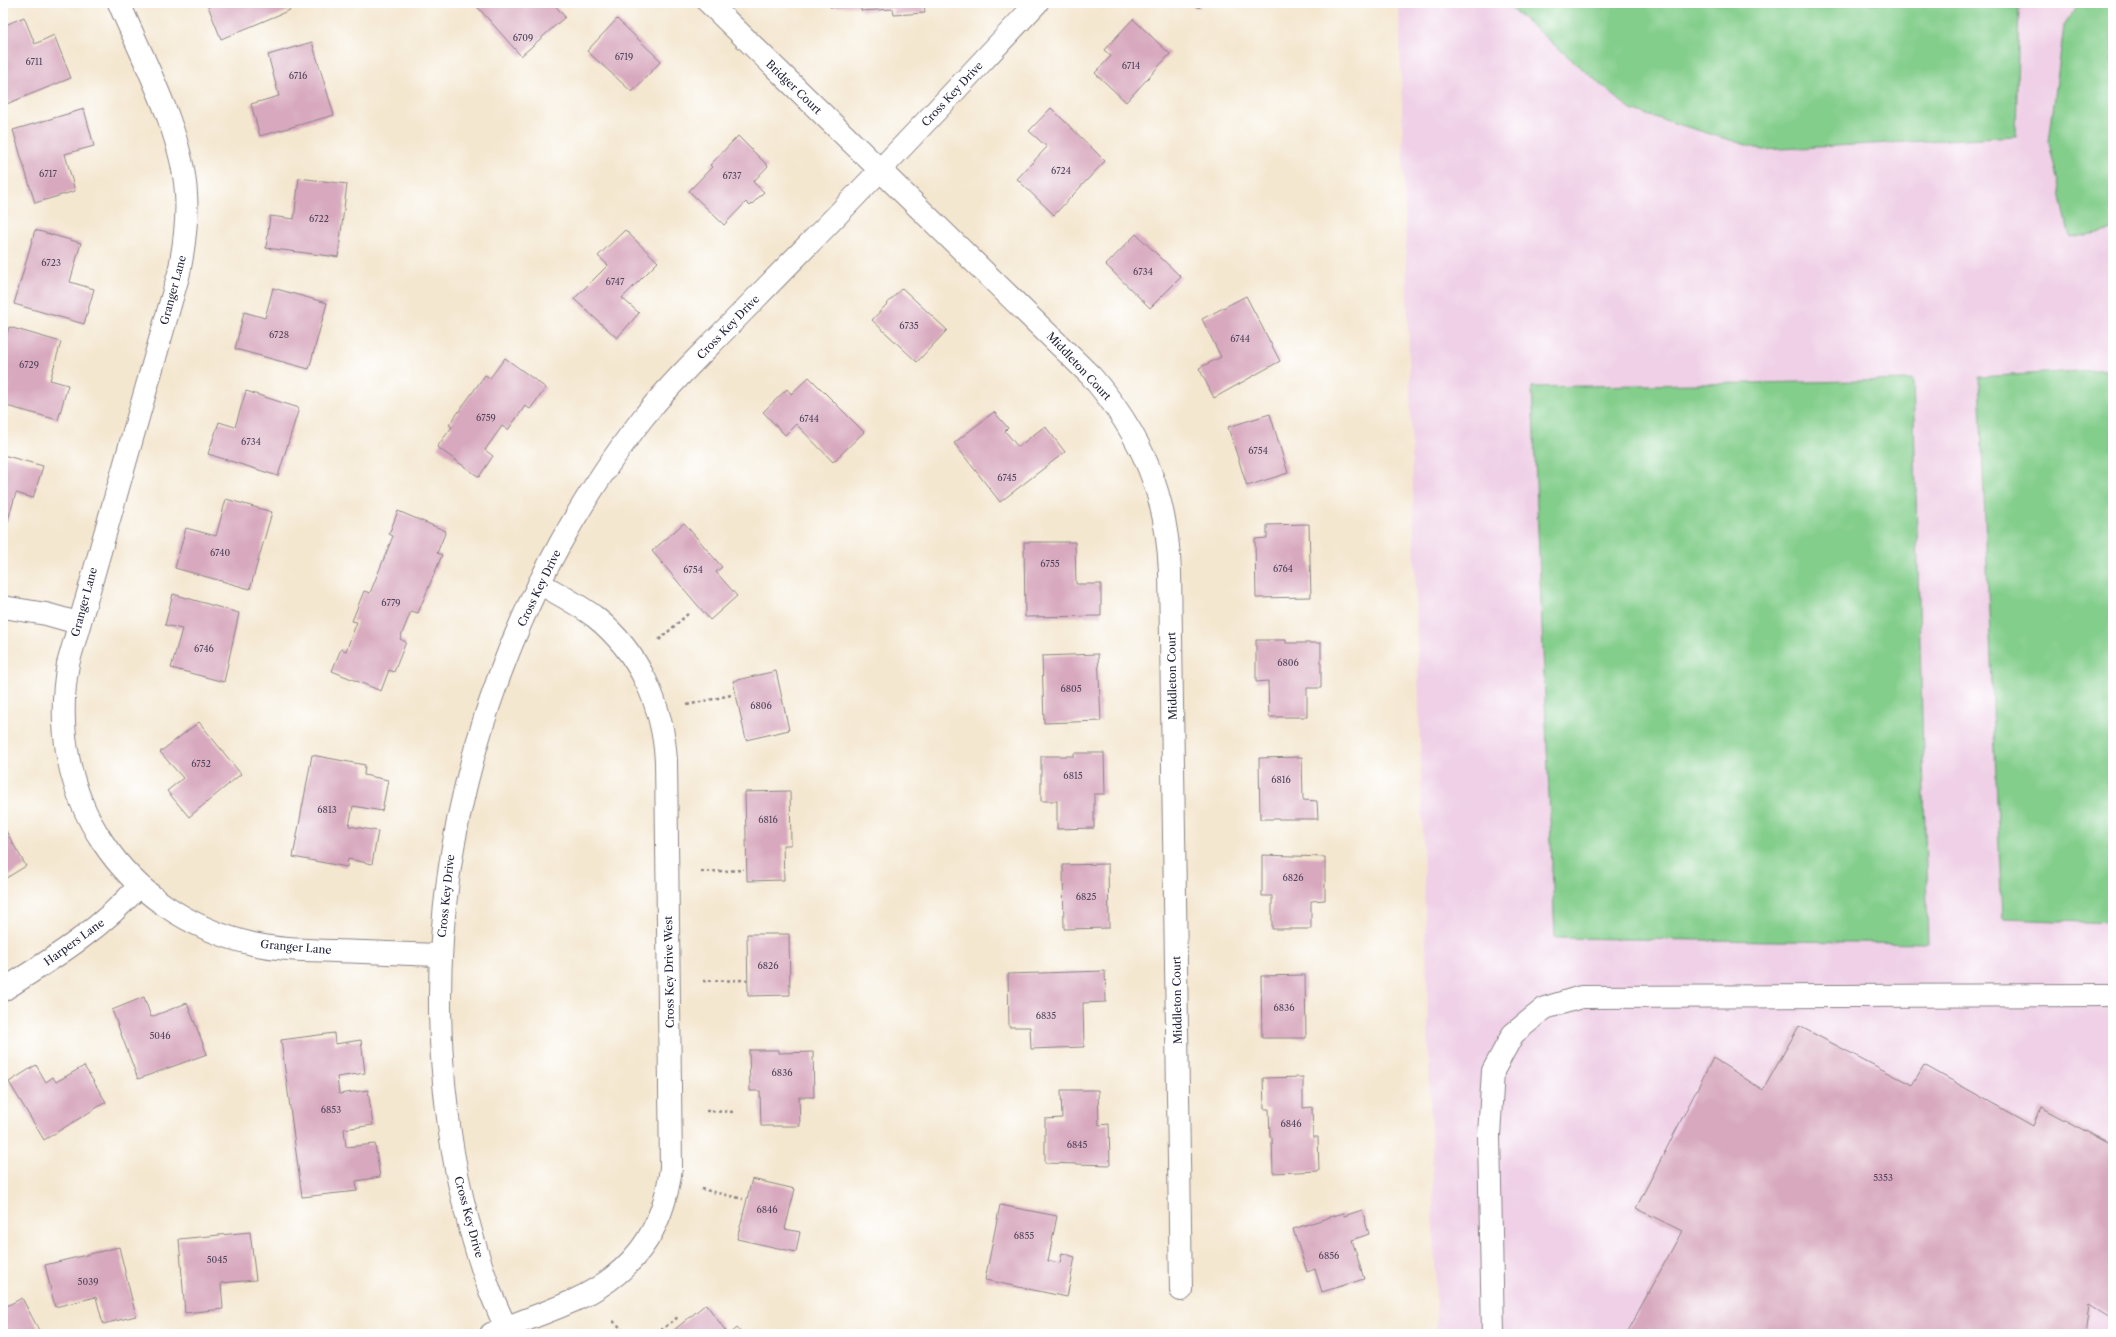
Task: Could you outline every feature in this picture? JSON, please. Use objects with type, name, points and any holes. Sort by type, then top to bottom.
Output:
[{"type":"street","name":"Granger Lane","points":[[119,3],[168,117],[178,147],[186,193],[186,227],[179,273],[78,623],[68,664],[63,695],[63,728],[72,777],[90,823],[116,861],[139,886],[164,907],[207,929],[253,944],[285,949],[441,955]]},
{"type":"street","name":"Bridger Court","points":[[708,3],[880,171]]},
{"type":"street","name":"Cross Key Drive","points":[[502,1332],[468,1218],[452,1142],[446,1104],[440,1016],[442,922],[450,858],[466,781],[488,704],[511,645],[539,584],[578,512],[620,449],[662,394],[880,171],[1037,3]]},
{"type":"street","name":"Middleton Court","points":[[880,171],[1080,364],[1102,389],[1122,414],[1131,430],[1146,461],[1162,506],[1168,540],[1170,572],[1181,1290]]},
{"type":"street","name":"Cross Key Drive West","points":[[502,1332],[573,1301],[614,1278],[626,1268],[654,1229],[666,1198],[671,1168],[666,761],[662,728],[653,695],[646,680],[618,639],[593,616],[539,584]]},
{"type":"street","points":[[3,608],[46,614],[78,623]]},
{"type":"street","name":"Harpers Lane","points":[[3,990],[70,948],[87,935],[118,909],[139,886]]},
{"type":"street","points":[[1493,1334],[1489,1135],[1493,1071],[1513,1034],[1546,1008],[1581,997],[2113,995]]},
{"type":"path","points":[[659,640],[690,612]]},
{"type":"path","points":[[687,705],[731,695]]},
{"type":"path","points":[[701,872],[744,870]]},
{"type":"path","points":[[703,981],[747,980]]},
{"type":"path","points":[[706,1111],[735,1112]]},
{"type":"path","points":[[701,1189],[743,1199]]},
{"type":"path","points":[[656,1334],[678,1317]]},
{"type":"path","points":[[614,1321],[628,1334]]},
{"type":"shaded area","points":[[1399,3],[2113,3],[2113,1334],[1437,1334]]},
{"type":"green space","points":[[1505,3],[2019,3],[2016,136],[1763,150],[1631,110]]},
{"type":"green space","points":[[2079,3],[2113,3],[2113,230],[2070,238],[2049,142],[2064,26]]},
{"type":"green space","points":[[2113,369],[2113,923],[2002,919],[1979,377]]},
{"type":"green space","points":[[1913,380],[1928,943],[1555,938],[1532,387]]},
{"type":"building","points":[[215,3],[287,3],[290,10],[221,39],[208,6]]},
{"type":"building","points":[[474,3],[553,3],[565,17],[521,56]]},
{"type":"building","points":[[830,3],[924,3],[925,13],[894,15],[893,9],[861,11],[861,6],[830,7]]},
{"type":"building","points":[[1191,3],[1202,3],[1199,8]]},
{"type":"building","points":[[24,17],[35,44],[54,35],[71,78],[4,105],[3,26]]},
{"type":"building","points":[[617,19],[661,61],[632,92],[587,51]]},
{"type":"building","points":[[1133,19],[1170,54],[1126,102],[1095,73],[1111,56],[1104,50]]},
{"type":"building","points":[[312,42],[334,115],[260,136],[251,104],[279,96],[268,55]]},
{"type":"building","points":[[1051,108],[1105,161],[1054,215],[1017,179],[1047,147],[1029,131]]},
{"type":"building","points":[[84,109],[94,146],[65,154],[75,191],[35,203],[13,130]]},
{"type":"building","points":[[738,136],[768,166],[753,182],[764,192],[750,206],[746,202],[724,225],[689,191],[712,167],[710,165]]},
{"type":"building","points":[[299,178],[347,184],[338,257],[266,248],[270,216],[294,219]]},
{"type":"building","points":[[35,230],[81,243],[70,282],[94,289],[84,324],[14,304]]},
{"type":"building","points":[[625,230],[658,262],[622,298],[639,313],[617,338],[574,299],[608,265],[598,256]]},
{"type":"building","points":[[1136,234],[1181,277],[1150,308],[1106,265]]},
{"type":"building","points":[[273,288],[327,303],[309,369],[235,349],[244,312],[265,318]]},
{"type":"building","points":[[902,288],[947,330],[917,362],[872,320]]},
{"type":"building","points":[[1246,296],[1280,361],[1214,398],[1199,368],[1221,357],[1202,319]]},
{"type":"building","points":[[9,327],[61,342],[50,380],[68,385],[58,420],[3,405],[3,348]]},
{"type":"building","points":[[505,358],[546,388],[530,409],[525,406],[508,430],[502,426],[485,450],[493,456],[479,477],[437,447],[452,427],[449,425],[485,375],[490,378]]},
{"type":"building","points":[[809,377],[864,432],[833,462],[796,424],[785,435],[763,412],[787,389],[791,394]]},
{"type":"building","points":[[246,391],[299,408],[278,476],[208,454],[219,422],[235,427]]},
{"type":"building","points":[[994,412],[1008,428],[1005,431],[1018,447],[1045,426],[1065,452],[1000,502],[954,443]]},
{"type":"building","points":[[1270,414],[1288,473],[1247,486],[1228,427]]},
{"type":"building","points":[[3,455],[43,466],[33,498],[16,493],[7,523],[3,522]]},
{"type":"building","points":[[226,499],[272,512],[250,589],[175,568],[186,528],[216,536]]},
{"type":"building","points":[[398,511],[446,531],[437,553],[442,555],[418,613],[411,611],[400,639],[406,642],[394,672],[389,670],[381,691],[332,671],[341,649],[346,651],[357,622],[352,621],[364,591],[370,593],[393,536],[389,534]]},
{"type":"building","points":[[684,523],[722,567],[716,572],[737,596],[710,620],[652,551]]},
{"type":"building","points":[[1309,524],[1311,597],[1256,598],[1255,539],[1267,538],[1267,525]]},
{"type":"building","points":[[1024,542],[1075,542],[1076,584],[1101,584],[1101,616],[1025,617]]},
{"type":"building","points":[[173,594],[239,613],[224,682],[171,668],[182,629],[165,625]]},
{"type":"building","points":[[1256,640],[1286,640],[1286,643],[1321,643],[1321,688],[1307,688],[1307,717],[1269,717],[1268,681],[1256,682]]},
{"type":"building","points":[[1098,654],[1101,721],[1044,723],[1042,656]]},
{"type":"building","points":[[776,671],[789,730],[746,740],[733,681]]},
{"type":"building","points":[[199,722],[241,774],[189,817],[167,791],[183,778],[160,752]]},
{"type":"building","points":[[1074,753],[1104,753],[1105,794],[1094,794],[1094,828],[1057,829],[1057,801],[1041,801],[1041,756],[1074,756]]},
{"type":"building","points":[[312,755],[365,765],[364,775],[388,780],[382,811],[353,806],[349,826],[378,831],[372,864],[348,859],[347,867],[293,857]]},
{"type":"building","points":[[1302,757],[1303,800],[1317,801],[1318,819],[1260,819],[1259,758]]},
{"type":"building","points":[[790,791],[791,845],[783,845],[784,880],[747,881],[745,792]]},
{"type":"building","points":[[3,826],[26,866],[3,880]]},
{"type":"building","points":[[1262,855],[1325,857],[1325,900],[1311,901],[1311,929],[1272,929],[1272,896],[1262,896]]},
{"type":"building","points":[[1108,864],[1109,928],[1064,929],[1063,865]]},
{"type":"building","points":[[747,934],[789,934],[790,995],[748,996]]},
{"type":"building","points":[[1105,971],[1106,1002],[1083,1003],[1084,1047],[1031,1049],[1030,1027],[1009,1027],[1008,974]]},
{"type":"building","points":[[1305,975],[1306,1038],[1262,1038],[1261,976]]},
{"type":"building","points":[[144,997],[151,1017],[187,1003],[207,1054],[138,1079],[112,1010]]},
{"type":"building","points":[[1799,1026],[1912,1085],[1924,1065],[2033,1126],[2041,1107],[2113,1145],[2113,1316],[2090,1302],[2086,1334],[1626,1334],[1682,1231],[1636,1208],[1713,1058],[1763,1090]]},
{"type":"building","points":[[334,1033],[335,1044],[361,1040],[365,1073],[337,1077],[339,1094],[368,1090],[373,1125],[344,1129],[346,1147],[375,1144],[380,1177],[356,1181],[357,1191],[302,1197],[281,1040]]},
{"type":"building","points":[[749,1050],[779,1050],[779,1053],[813,1052],[814,1097],[799,1097],[800,1126],[761,1126],[760,1091],[750,1091]]},
{"type":"building","points":[[36,1065],[46,1082],[53,1077],[56,1082],[84,1066],[106,1102],[44,1140],[9,1082]]},
{"type":"building","points":[[1303,1077],[1303,1108],[1312,1107],[1313,1137],[1318,1137],[1319,1171],[1273,1173],[1272,1137],[1270,1137],[1269,1109],[1264,1109],[1263,1078]]},
{"type":"building","points":[[1061,1090],[1098,1090],[1099,1125],[1109,1124],[1110,1165],[1045,1163],[1045,1119],[1062,1118]]},
{"type":"building","points":[[752,1179],[795,1189],[785,1229],[800,1232],[796,1252],[737,1239]]},
{"type":"building","points":[[1000,1205],[1057,1216],[1048,1261],[1060,1263],[1062,1253],[1075,1257],[1067,1297],[985,1280]]},
{"type":"building","points":[[1362,1210],[1369,1234],[1352,1240],[1364,1279],[1322,1292],[1315,1269],[1307,1272],[1293,1229],[1343,1213],[1344,1216]]},
{"type":"building","points":[[250,1232],[256,1280],[221,1283],[223,1309],[185,1313],[179,1239]]},
{"type":"building","points":[[119,1247],[136,1316],[103,1324],[96,1297],[55,1307],[45,1265]]},
{"type":"building","points":[[22,1298],[41,1334],[3,1334],[3,1308]]},
{"type":"building","points":[[706,1304],[728,1334],[669,1334]]},
{"type":"building","points":[[737,1328],[742,1334],[730,1334]]}]
